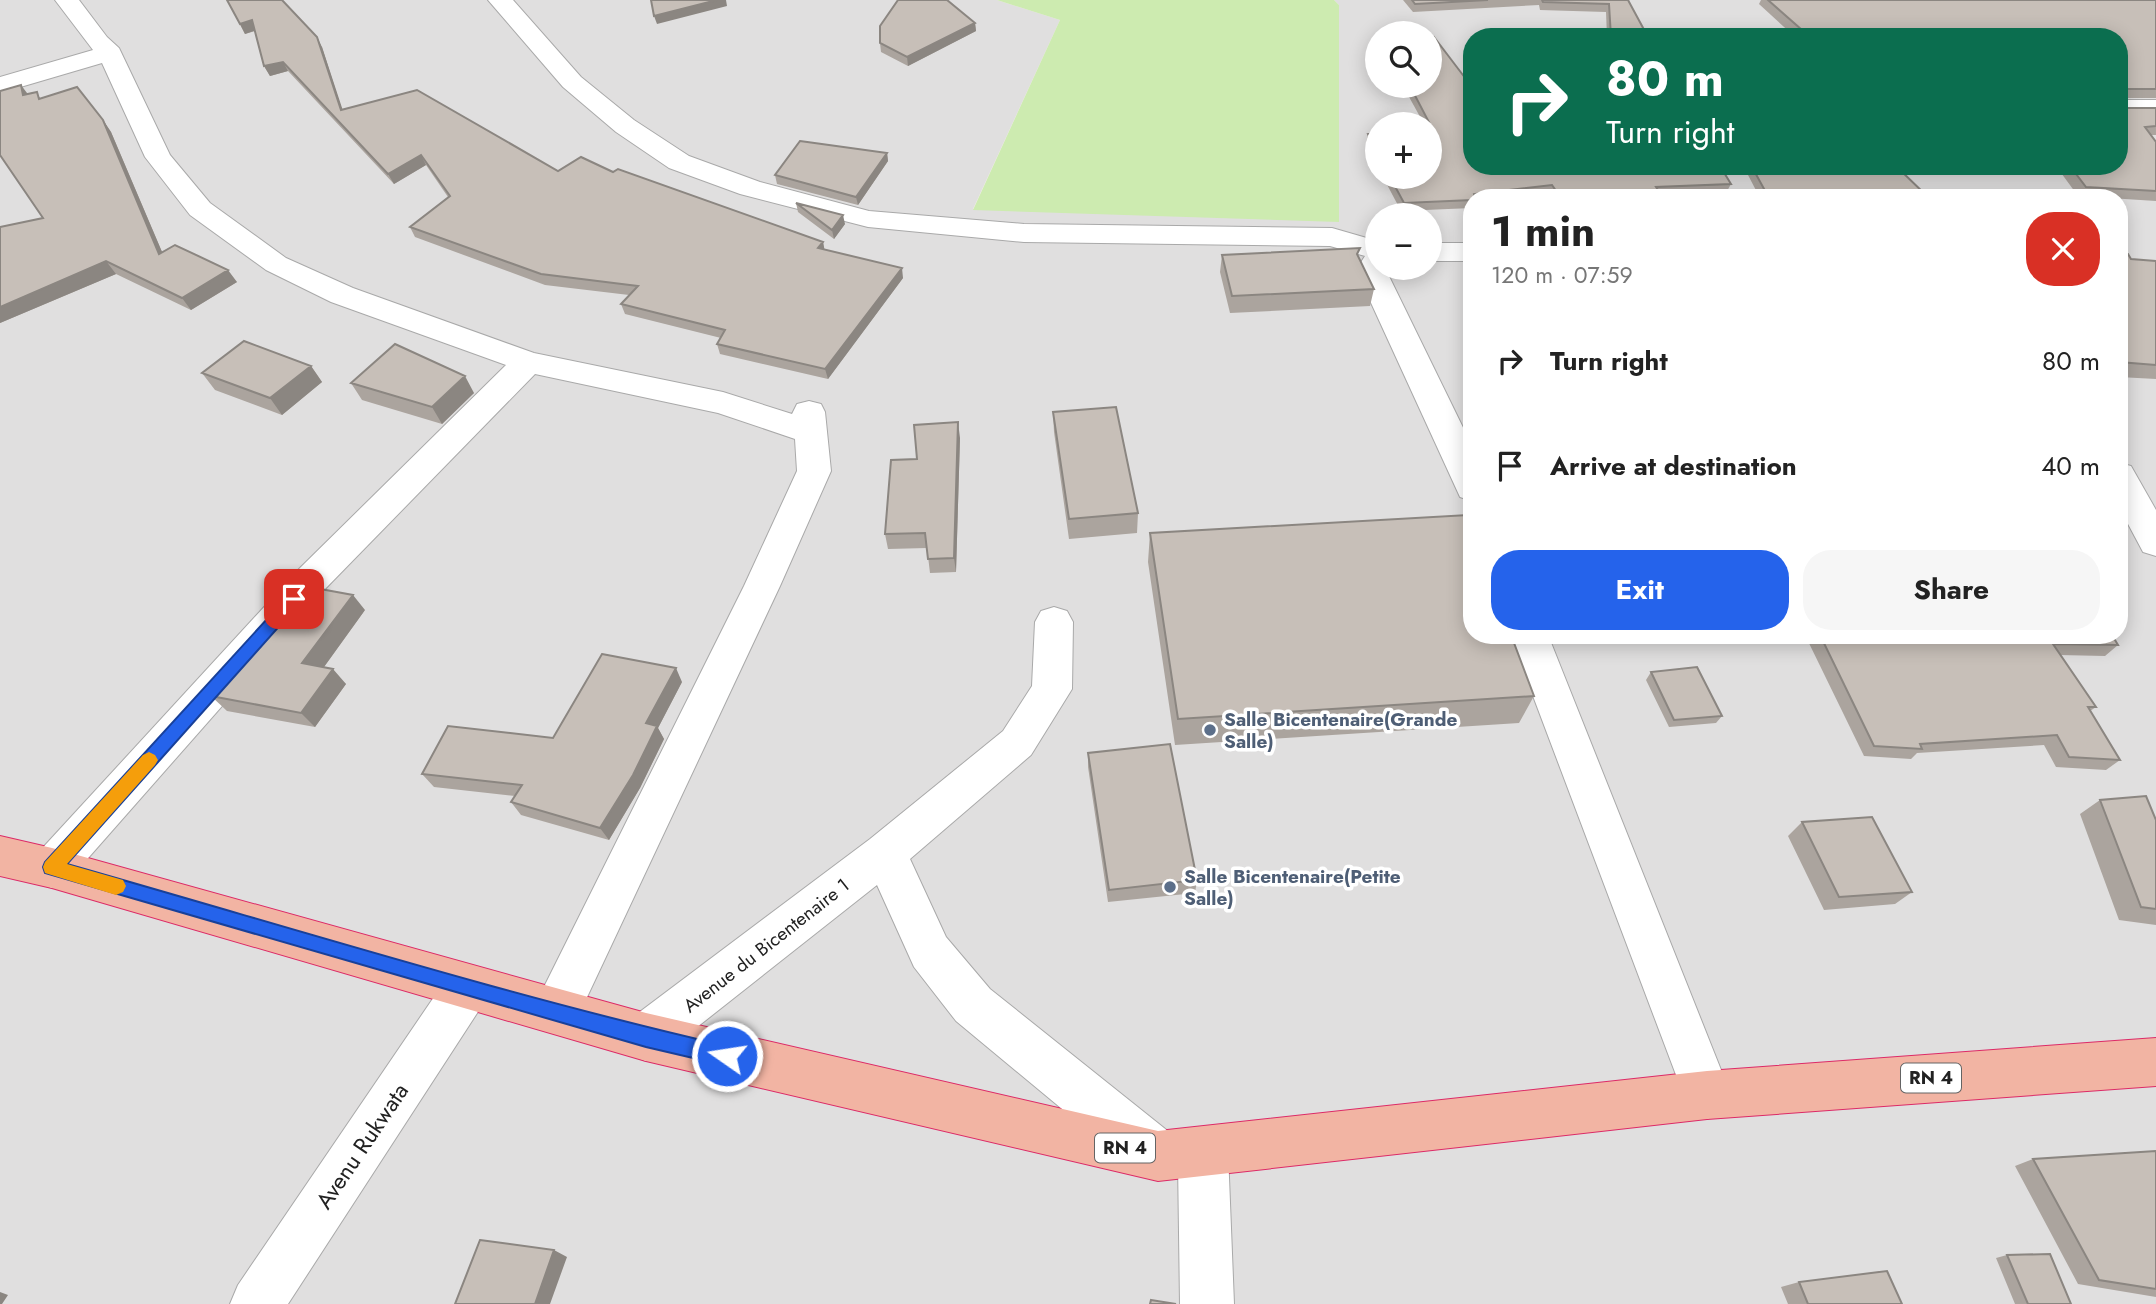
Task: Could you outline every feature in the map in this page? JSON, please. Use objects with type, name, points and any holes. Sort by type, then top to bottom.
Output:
[{"type":"highway","name":"RN 4","points":[[0,856],[52,867],[467,988],[646,1037],[1180,1154],[1707,1095],[2156,1062]]},
{"type":"street","points":[[68,0],[98,42],[110,53],[158,157],[200,209],[276,264],[342,295],[528,362],[723,403],[803,430],[809,412],[814,471],[556,1012]]},
{"type":"street","points":[[500,0],[572,82],[625,126],[679,162],[750,188],[868,219],[1024,233],[1332,237],[1365,247]]},
{"type":"street","points":[[0,85],[110,53]]},
{"type":"street","points":[[2128,108],[2156,108]]},
{"type":"street","points":[[1442,252],[1463,252]]},
{"type":"street","points":[[1376,280],[1463,448]]},
{"type":"street","points":[[52,867],[313,578],[528,362]]},
{"type":"street","points":[[2128,491],[2156,542]]},
{"type":"street","name":"Avenue du Bicentenaire 1","points":[[646,1037],[886,853],[1017,743],[1052,689],[1054,622]]},
{"type":"street","points":[[1532,644],[1707,1095]]},
{"type":"street","points":[[886,853],[930,952],[974,1005],[1180,1154],[1208,1304]]},
{"type":"street","name":"Avenu Rukwata","points":[[257,1304],[467,988]]},
{"type":"shaded area","points":[[0,0],[997,0],[1060,20],[973,209],[1339,221],[1339,5],[1334,0],[2156,0],[2156,1304],[0,1304]]},
{"type":"green space","points":[[997,0],[1334,0],[1339,5],[1339,222],[973,210],[1060,20]]},
{"type":"building","points":[[227,0],[282,0],[317,37],[341,110],[417,90],[558,171],[581,157],[613,172],[618,169],[823,242],[818,248],[902,268],[825,369],[717,344],[725,330],[621,304],[638,286],[541,274],[410,227],[450,196],[421,155],[388,174],[283,62],[264,66],[252,20],[240,24]]},
{"type":"building","points":[[651,0],[717,0],[654,16]]},
{"type":"building","points":[[898,0],[947,0],[975,23],[907,57],[880,43],[880,26]]},
{"type":"building","points":[[1412,0],[1488,0],[1415,4]]},
{"type":"building","points":[[1542,0],[1628,0],[1643,28],[1610,28],[1609,4]]},
{"type":"building","points":[[1768,0],[2156,0],[2156,89],[2128,89],[2128,28],[1800,28]]},
{"type":"building","points":[[1442,48],[1463,75],[1463,175],[1726,175],[1731,184],[1656,187],[1657,189],[1555,189],[1552,185],[1517,189],[1463,189],[1463,200],[1404,203],[1396,189],[1442,189],[1442,112],[1424,112],[1416,98],[1442,98]]},
{"type":"building","points":[[21,85],[23,95],[37,92],[39,99],[77,87],[103,120],[159,254],[175,245],[228,270],[182,298],[106,261],[0,307],[0,227],[43,218],[0,155],[0,91]]},
{"type":"building","points":[[2128,108],[2156,108],[2156,126],[2145,127],[2156,142],[2156,191],[2086,187],[2077,175],[2128,175]]},
{"type":"building","points":[[800,141],[887,153],[856,197],[775,175]]},
{"type":"building","points":[[1756,175],[1905,175],[1920,189],[1764,189]]},
{"type":"building","points":[[796,203],[843,215],[832,230]]},
{"type":"building","points":[[1360,248],[1357,254],[1365,270],[1365,280],[1370,280],[1374,289],[1232,296],[1222,255]]},
{"type":"building","points":[[2128,254],[2131,259],[2156,261],[2156,365],[2128,363]]},
{"type":"building","points":[[244,341],[311,366],[270,398],[202,373]]},
{"type":"building","points":[[395,344],[465,376],[432,407],[351,383]]},
{"type":"building","points":[[1116,407],[1138,513],[1069,519],[1053,412]]},
{"type":"building","points":[[958,422],[954,558],[928,559],[925,533],[885,534],[891,460],[917,459],[914,425]]},
{"type":"building","points":[[1463,515],[1463,644],[1514,644],[1534,696],[1178,719],[1150,533]]},
{"type":"building","points":[[304,586],[353,595],[302,663],[333,669],[301,713],[211,696],[246,651]]},
{"type":"building","points":[[1824,644],[2053,644],[2096,707],[2088,707],[2120,760],[2069,757],[2057,735],[1920,744],[1922,749],[1874,746]]},
{"type":"building","points":[[2053,644],[2117,644],[2118,645]]},
{"type":"building","points":[[602,654],[676,668],[646,723],[657,726],[633,775],[600,828],[511,802],[522,785],[422,774],[448,726],[553,738]]},
{"type":"building","points":[[1697,667],[1722,716],[1674,720],[1651,672]]},
{"type":"building","points":[[1170,744],[1197,880],[1109,890],[1088,753]]},
{"type":"building","points":[[2146,796],[2156,820],[2156,909],[2141,907],[2100,800]]},
{"type":"building","points":[[1872,817],[1912,892],[1839,897],[1802,822]]},
{"type":"building","points":[[2156,1151],[2156,1289],[2099,1280],[2033,1159]]},
{"type":"building","points":[[480,1240],[554,1250],[535,1304],[455,1304]]},
{"type":"building","points":[[2050,1254],[2071,1304],[2028,1304],[2007,1255]]},
{"type":"building","points":[[1887,1271],[1902,1304],[1808,1304],[1799,1282]]},
{"type":"building","points":[[1151,1300],[1176,1304],[1150,1304]]},
{"type":"slow traffic","points":[[116,886],[52,867],[149,760]]},
{"type":"place","name":"Salle Bicentenaire(Grande Salle)","points":[[1210,730]]},
{"type":"place","name":"Salle Bicentenaire(Petite Salle)","points":[[1170,887]]},
{"type":"route","points":[[294,599],[52,867],[467,988],[646,1037],[727,1056]]}]
